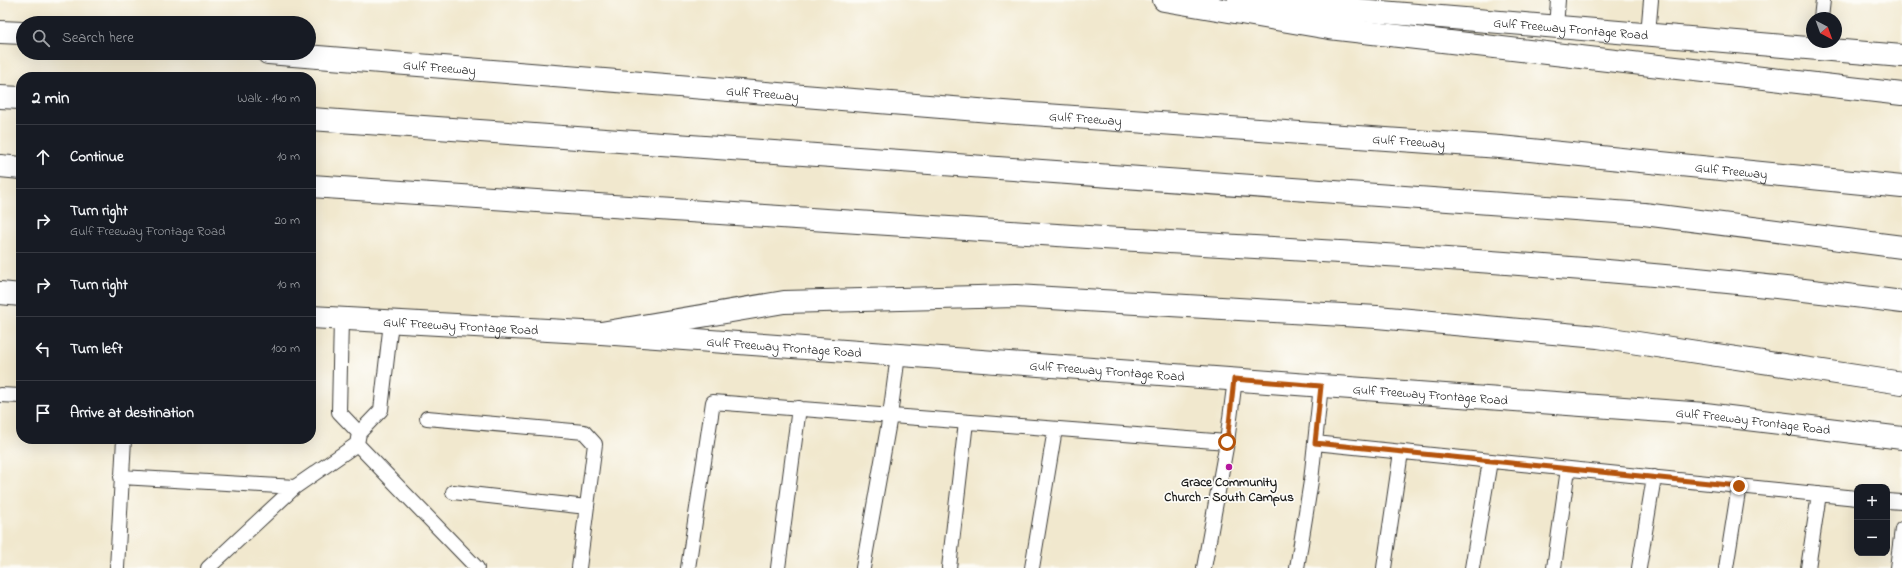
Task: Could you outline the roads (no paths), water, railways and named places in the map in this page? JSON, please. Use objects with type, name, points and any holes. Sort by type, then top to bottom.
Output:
[{"type":"main road","points":[[1164,0],[1329,28],[1902,94]]},
{"type":"main road","name":"Gulf Freeway Frontage Road","points":[[1239,0],[1270,1],[1556,27],[1806,44]]},
{"type":"main road","points":[[0,32],[16,33]]},
{"type":"main road","name":"Gulf Freeway Frontage Road","points":[[1841,48],[1902,56]]},
{"type":"main road","name":"Gulf Freeway","points":[[316,57],[1003,112],[1500,147],[1902,187]]},
{"type":"main road","points":[[0,96],[16,98]]},
{"type":"main road","points":[[316,119],[1644,214],[1902,247]]},
{"type":"main road","points":[[0,166],[16,168]]},
{"type":"main road","points":[[316,186],[870,224],[1520,263],[1902,302]]},
{"type":"main road","points":[[0,293],[16,295]]},
{"type":"main road","points":[[601,333],[784,302],[1016,296],[1376,317],[1598,337],[1902,383]]},
{"type":"main road","name":"Gulf Freeway Frontage Road","points":[[316,316],[601,333],[1705,414],[1902,438]]},
{"type":"lane","points":[[1556,27],[1558,0]]},
{"type":"lane","points":[[1648,34],[1651,0]]},
{"type":"lane","points":[[1822,12],[1823,0]]},
{"type":"lane","points":[[341,319],[339,412],[358,438],[477,568]]},
{"type":"lane","points":[[208,568],[295,487],[358,438],[381,410],[391,322]]},
{"type":"lane","points":[[863,568],[890,416],[898,355]]},
{"type":"lane","points":[[1204,568],[1227,442],[1234,379]]},
{"type":"lane","points":[[1297,568],[1311,481],[1321,386]]},
{"type":"lane","points":[[0,395],[16,396]]},
{"type":"lane","points":[[688,568],[712,402],[1227,442]]},
{"type":"lane","points":[[778,568],[799,408]]},
{"type":"lane","points":[[427,418],[584,432],[595,444],[579,568]]},
{"type":"lane","points":[[949,568],[966,422]]},
{"type":"lane","points":[[1032,568],[1054,429]]},
{"type":"lane","points":[[1315,443],[1854,498]]},
{"type":"lane","points":[[117,568],[124,444]]},
{"type":"lane","points":[[1384,568],[1402,452]]},
{"type":"lane","points":[[1472,568],[1490,461]]},
{"type":"lane","points":[[1554,568],[1568,469]]},
{"type":"lane","points":[[121,477],[295,487]]},
{"type":"lane","points":[[1640,568],[1654,477]]},
{"type":"lane","points":[[1726,568],[1739,486]]},
{"type":"lane","points":[[453,492],[587,507]]},
{"type":"lane","points":[[1808,568],[1819,494]]},
{"type":"lane","points":[[1890,501],[1902,502]]},
{"type":"lane","points":[[1896,568],[1902,529]]},
{"type":"place","name":"Grace Community Church - South Campus","points":[[1229,467]]}]
